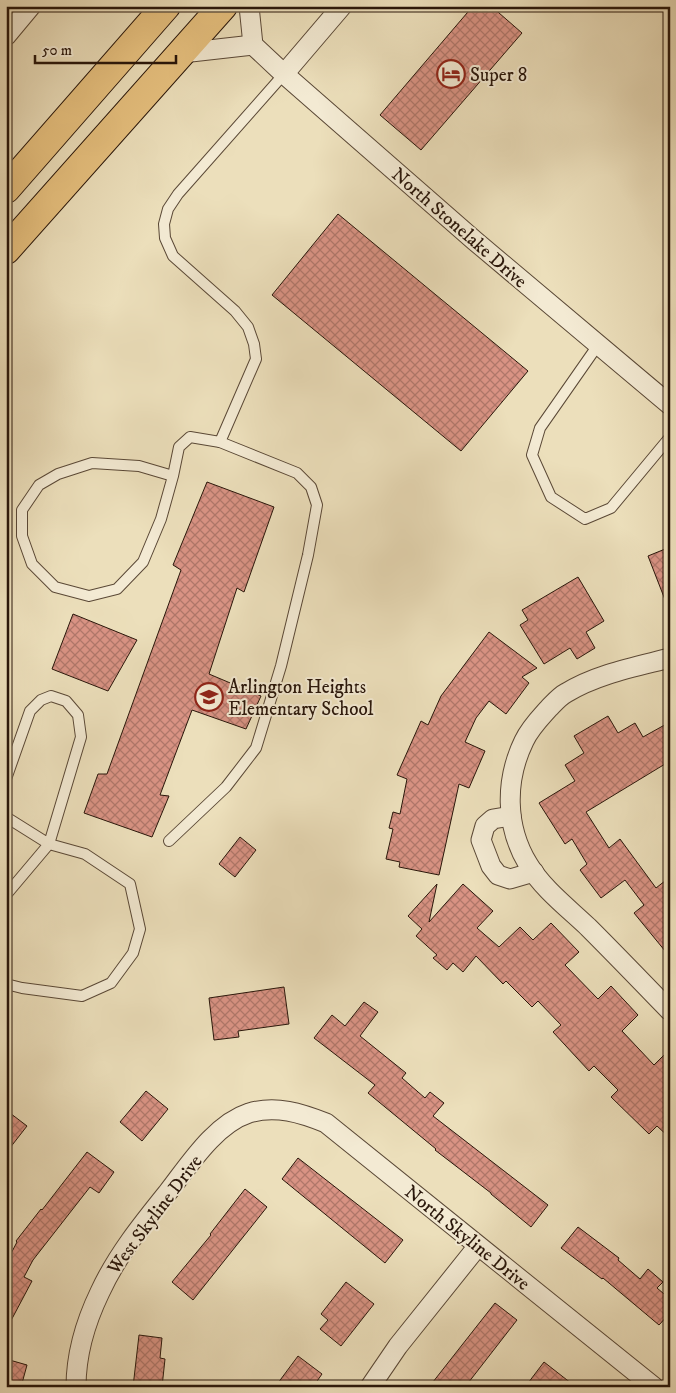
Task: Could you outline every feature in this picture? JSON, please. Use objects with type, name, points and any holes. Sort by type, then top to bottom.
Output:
[{"type":"highway","points":[[6,189],[166,6]]},
{"type":"highway","points":[[6,250],[223,6]]},
{"type":"street","points":[[6,36],[31,6]]},
{"type":"street","points":[[182,53],[253,45],[249,6]]},
{"type":"street","points":[[284,74],[342,6]]},
{"type":"street","name":"North Stonelake Drive","points":[[253,45],[475,241],[670,405]]},
{"type":"street","points":[[670,658],[599,678],[564,693],[538,720],[524,739],[513,769],[510,792],[511,816],[517,842],[528,865],[542,883],[613,952],[670,1012]]},
{"type":"street","points":[[511,816],[493,819],[485,826],[481,840],[491,866],[498,875],[510,879],[534,872]]},
{"type":"street","name":"North Skyline Drive","points":[[272,1109],[299,1113],[326,1123],[654,1387]]},
{"type":"street","name":"West Skyline Drive","points":[[76,1387],[82,1339],[90,1314],[111,1270],[134,1235],[197,1156],[224,1127],[248,1114],[272,1109]]},
{"type":"street","points":[[370,1387],[398,1346],[478,1246]]},
{"type":"lane","points":[[220,442],[256,359],[254,344],[248,326],[235,311],[173,256],[165,238],[164,224],[168,209],[178,194],[284,74]]},
{"type":"lane","points":[[598,345],[540,428],[532,455],[551,497],[585,519],[611,508],[670,437]]},
{"type":"lane","points":[[169,841],[226,787],[256,748],[281,666],[308,555],[317,505],[311,487],[297,473],[220,442],[190,437],[179,447],[172,476],[160,519],[143,562],[117,589],[89,596],[55,587],[32,564],[22,536],[22,510],[39,485],[58,474],[92,463],[139,466],[172,476]]},
{"type":"lane","points":[[6,779],[30,711],[41,700],[49,696],[66,701],[78,715],[81,737],[49,844],[6,895]]},
{"type":"lane","points":[[6,817],[49,844],[85,854],[130,884],[140,929],[133,953],[111,983],[82,996],[6,984]]},
{"type":"building","name":"Super 8","points":[[473,6],[491,6],[522,33],[421,150],[380,115]]},
{"type":"building","points":[[338,214],[528,371],[461,451],[272,295]]},
{"type":"building","points":[[207,482],[274,507],[244,592],[237,588],[209,674],[261,696],[246,729],[192,710],[160,795],[169,796],[152,837],[84,813],[98,774],[107,774],[181,570],[173,565]]},
{"type":"building","points":[[670,547],[670,610],[669,610],[648,556]]},
{"type":"building","points":[[578,577],[604,621],[586,632],[595,648],[577,659],[570,648],[544,664],[520,625],[528,620],[522,610]]},
{"type":"building","points":[[73,614],[137,640],[108,691],[52,669]]},
{"type":"building","points":[[489,632],[537,668],[522,677],[529,683],[506,714],[489,701],[476,718],[465,742],[485,751],[469,788],[459,784],[439,875],[399,867],[400,862],[386,859],[393,829],[389,828],[393,812],[400,814],[407,779],[397,775],[421,721],[428,725],[441,696]]},
{"type":"building","points":[[608,716],[618,733],[635,723],[643,737],[670,722],[670,761],[586,812],[609,848],[620,839],[656,888],[670,877],[670,957],[634,913],[644,905],[625,880],[601,898],[580,870],[587,864],[572,839],[565,844],[539,803],[575,781],[565,765],[584,753],[574,736]]},
{"type":"building","points":[[240,837],[256,850],[235,877],[219,864]]},
{"type":"building","points":[[437,884],[429,922],[463,884],[493,911],[477,928],[499,947],[520,927],[533,940],[551,923],[579,952],[565,965],[598,999],[611,986],[638,1015],[622,1031],[654,1065],[670,1049],[670,1138],[657,1126],[649,1134],[611,1097],[618,1090],[594,1066],[589,1071],[553,1032],[561,1025],[538,1001],[532,1007],[506,981],[503,984],[476,956],[463,972],[453,963],[447,970],[433,958],[437,955],[416,936],[422,929],[408,916]]},
{"type":"building","points":[[284,987],[289,1024],[238,1031],[239,1037],[214,1040],[209,998]]},
{"type":"building","points":[[364,1002],[378,1012],[360,1036],[406,1073],[402,1078],[425,1098],[430,1092],[444,1103],[433,1116],[548,1205],[531,1227],[368,1093],[375,1085],[314,1038],[332,1015],[345,1026]]},
{"type":"building","points":[[146,1091],[168,1109],[142,1141],[120,1122]]},
{"type":"building","points":[[6,1110],[27,1126],[6,1153]]},
{"type":"building","points":[[87,1152],[114,1172],[99,1193],[90,1187],[33,1260],[24,1277],[32,1281],[6,1330],[6,1263],[16,1241]]},
{"type":"building","points":[[298,1158],[403,1240],[385,1263],[282,1179]]},
{"type":"building","points":[[245,1189],[267,1207],[193,1300],[172,1282],[211,1235]]},
{"type":"building","points":[[578,1227],[619,1258],[618,1260],[640,1279],[648,1269],[663,1282],[657,1288],[670,1299],[670,1313],[659,1325],[603,1278],[561,1248]]},
{"type":"building","points":[[346,1282],[374,1304],[341,1346],[320,1329],[328,1320],[321,1314]]},
{"type":"building","points":[[495,1303],[517,1320],[465,1387],[429,1387]]},
{"type":"building","points":[[139,1335],[162,1338],[160,1358],[165,1359],[162,1387],[133,1387]]},
{"type":"building","points":[[298,1356],[322,1374],[313,1387],[275,1387]]},
{"type":"building","points":[[6,1359],[27,1365],[21,1387],[6,1387]]},
{"type":"building","points":[[544,1362],[576,1387],[525,1387]]},
{"type":"place","name":"Super 8","points":[[451,74]]},
{"type":"place","name":"Arlington Heights Elementary School","points":[[209,697]]}]
